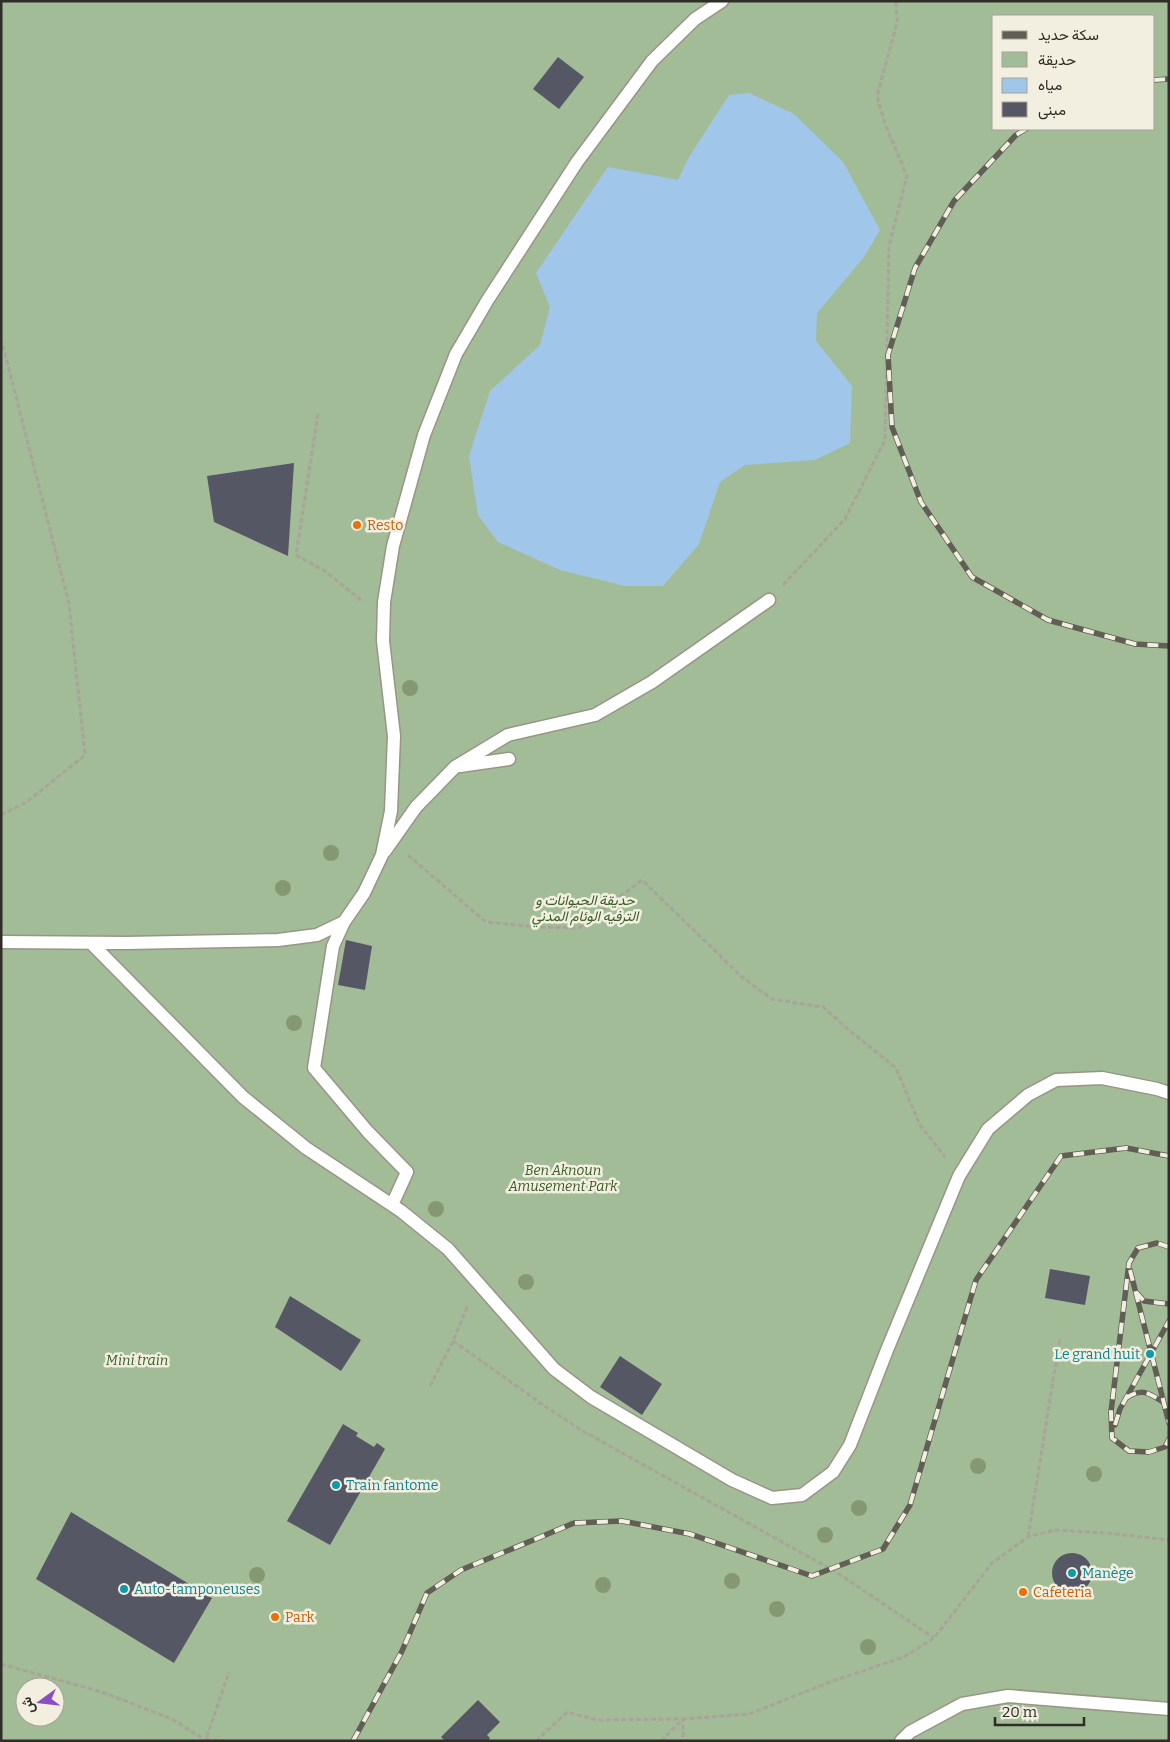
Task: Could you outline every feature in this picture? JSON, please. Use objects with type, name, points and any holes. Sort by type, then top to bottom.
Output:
[{"type":"lane","points":[[382,855],[391,811],[394,736],[383,641],[384,602],[393,546],[424,435],[456,354],[487,301],[577,162],[646,68],[695,19],[722,1]]},
{"type":"lane","points":[[392,1205],[407,1172],[368,1132],[314,1068],[333,946],[344,922],[364,893],[382,855],[416,807],[455,766],[508,735],[595,715],[652,682],[769,600]]},
{"type":"lane","points":[[455,766],[509,759]]},
{"type":"lane","points":[[1,942],[91,943],[278,940],[317,935],[344,922]]},
{"type":"lane","points":[[91,943],[243,1097],[306,1148],[392,1205],[448,1249],[554,1369],[591,1397],[732,1480],[772,1498],[802,1495],[833,1472],[850,1445],[886,1350],[959,1176],[988,1130],[1028,1095],[1056,1080],[1102,1078],[1169,1093]]},
{"type":"lane","points":[[901,1741],[910,1732],[962,1704],[1008,1696],[1169,1709]]},
{"type":"path","points":[[769,600],[844,519],[886,440],[889,246],[907,176],[885,124],[877,96],[897,23],[896,1]]},
{"type":"path","points":[[1,338],[69,604],[85,755],[28,801],[1,815]]},
{"type":"path","points":[[318,414],[296,556],[325,571],[384,618]]},
{"type":"path","points":[[392,841],[486,922],[537,928],[578,928],[642,880],[743,978],[772,999],[822,1007],[896,1068],[920,1125],[959,1176]]},
{"type":"path","points":[[430,1386],[453,1341],[478,1283]]},
{"type":"path","points":[[1028,1538],[1060,1337]]},
{"type":"path","points":[[453,1341],[581,1430],[836,1572],[934,1638]]},
{"type":"path","points":[[536,1741],[567,1712],[597,1720],[683,1719],[749,1714],[830,1682],[904,1657],[934,1638],[992,1563],[1028,1538],[1054,1530],[1107,1532],[1169,1540]]},
{"type":"path","points":[[1,1664],[102,1692],[172,1719],[207,1740],[226,1741]]},
{"type":"path","points":[[207,1740],[229,1672]]},
{"type":"path","points":[[661,1741],[683,1719]]},
{"type":"path","points":[[683,1719],[683,1741]]},
{"type":"green space","name":"حديقة الحيوانات و الترفيه الوئام المدني","points":[[1,1],[1169,1],[1169,1741],[1,1741]]},
{"type":"water","points":[[749,93],[794,114],[843,162],[880,230],[864,257],[817,313],[816,341],[852,386],[850,443],[815,460],[745,465],[720,482],[699,544],[663,586],[625,586],[560,570],[498,542],[478,515],[469,456],[490,391],[540,345],[550,307],[536,273],[608,167],[678,180],[689,157],[729,95]]},
{"type":"building","points":[[558,57],[584,77],[559,109],[533,89]]},
{"type":"building","points":[[294,463],[288,556],[214,522],[207,476]]},
{"type":"building","points":[[346,940],[372,946],[365,990],[338,985]]},
{"type":"building","points":[[1050,1269],[1090,1276],[1085,1305],[1045,1298]]},
{"type":"building","points":[[290,1296],[361,1340],[341,1371],[275,1327]]},
{"type":"building","points":[[620,1356],[662,1384],[642,1415],[600,1387]]},
{"type":"building","name":"Train fantome","points":[[343,1424],[358,1433],[356,1436],[374,1447],[377,1443],[385,1449],[330,1545],[287,1521]]},
{"type":"building","name":"Auto-tamponeuses","points":[[71,1512],[212,1598],[174,1663],[36,1579]]},
{"type":"building","name":"Manège","points":[[1072,1553],[1086,1559],[1092,1573],[1086,1587],[1072,1593],[1058,1587],[1052,1573],[1058,1559]]},
{"type":"building","points":[[478,1700],[500,1722],[487,1735],[490,1738],[488,1741],[445,1741],[441,1737]]},
{"type":"railway","points":[[1155,80],[1169,79]]},
{"type":"railway","points":[[1024,130],[1016,135],[954,201],[915,268],[888,355],[892,427],[921,502],[972,577],[1048,620],[1135,644],[1169,646]]},
{"type":"railway","points":[[353,1741],[402,1651],[427,1593],[461,1570],[574,1523],[622,1521],[690,1534],[812,1576],[883,1549],[910,1505],[976,1280],[1061,1156],[1126,1148],[1169,1156]]},
{"type":"railway","points":[[1169,1247],[1157,1243],[1138,1248],[1129,1263],[1111,1412],[1112,1438],[1129,1451],[1149,1452],[1165,1447],[1169,1439]]},
{"type":"railway","points":[[1130,1270],[1169,1423]]},
{"type":"railway","points":[[1136,1292],[1144,1301],[1169,1304]]},
{"type":"railway","points":[[1115,1425],[1120,1409],[1169,1321]]},
{"type":"railway","points":[[1126,1398],[1136,1393],[1144,1392],[1163,1402]]},
{"type":"place","name":"Resto","points":[[357,525]]},
{"type":"place","name":"Le grand huit","points":[[1150,1354]]},
{"type":"place","name":"Train fantome","points":[[336,1485]]},
{"type":"place","name":"Manège","points":[[1072,1573]]},
{"type":"place","name":"Auto-tamponeuses","points":[[124,1589]]},
{"type":"place","name":"Cafeteria","points":[[1023,1592]]},
{"type":"place","name":"Park","points":[[275,1617]]},
{"type":"park label","name":"Ben Aknoun Amusement Park","points":[[563,1178]]},
{"type":"park label","name":"Mini train","points":[[137,1360]]}]
